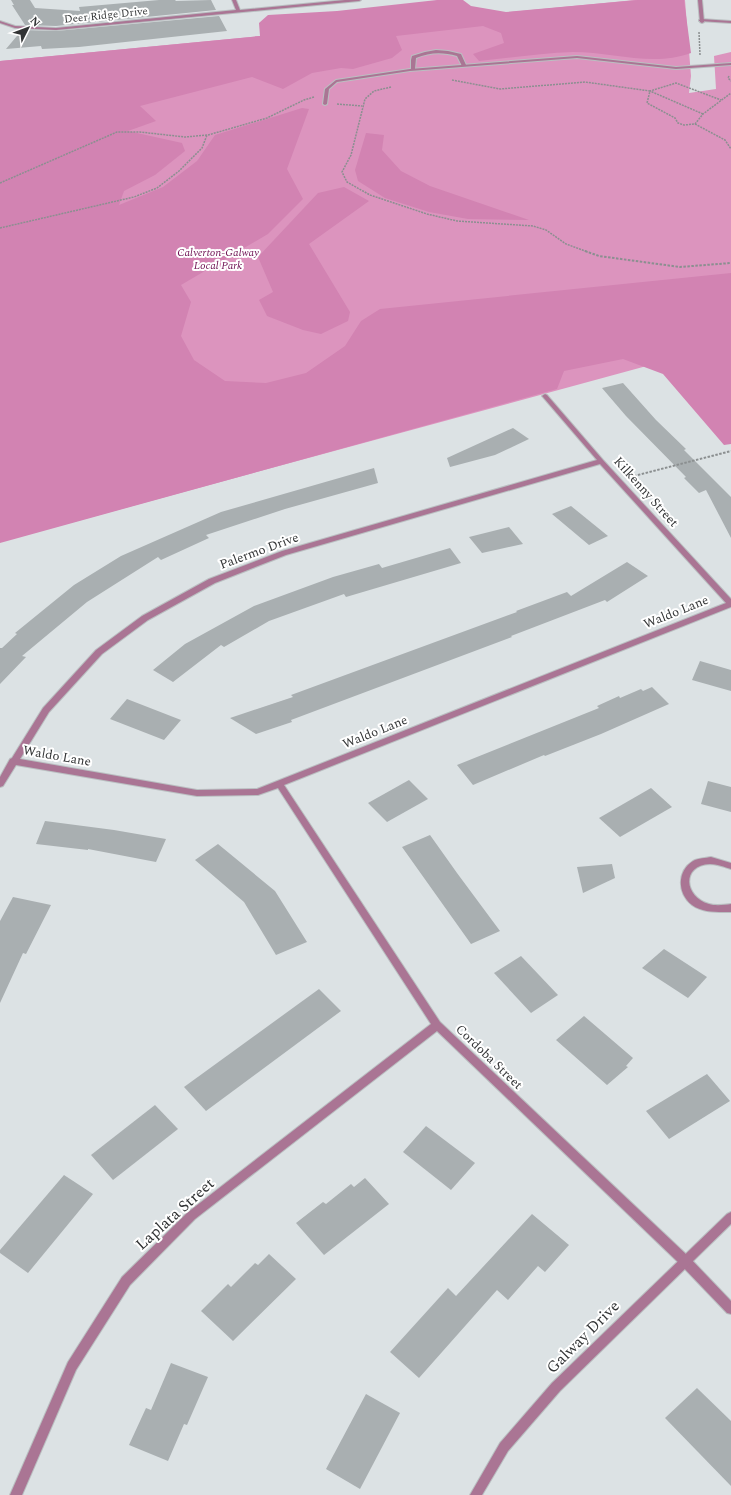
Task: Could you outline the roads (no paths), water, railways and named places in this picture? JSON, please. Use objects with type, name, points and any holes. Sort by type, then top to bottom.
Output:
[{"type":"street","points":[[234,0],[238,11]]},
{"type":"street","name":"Deer Ridge Drive","points":[[0,22],[15,27],[56,29],[359,0]]},
{"type":"street","points":[[700,0],[702,21],[731,22]]},
{"type":"street","points":[[413,69],[414,57],[429,52],[459,55],[464,65]]},
{"type":"street","points":[[325,104],[327,89],[336,81],[413,69],[577,57],[676,68],[731,64]]},
{"type":"street","name":"Kilkenny Street","points":[[545,396],[601,461],[731,604]]},
{"type":"street","name":"Palermo Drive","points":[[0,784],[13,760],[46,710],[99,652],[145,618],[212,581],[284,553],[601,461]]},
{"type":"street","name":"Waldo Lane","points":[[13,760],[197,794],[258,792],[731,604]]},
{"type":"street","name":"Cordoba Street","points":[[279,783],[437,1025],[684,1260],[731,1309]]},
{"type":"street","points":[[731,866],[710,860],[691,865],[683,878],[683,886],[693,901],[711,909],[731,908]]},
{"type":"street","name":"Laplata Street","points":[[16,1495],[72,1366],[126,1281],[191,1216],[437,1025]]},
{"type":"street","name":"Galway Drive","points":[[476,1495],[504,1447],[556,1387],[684,1260],[731,1217]]},
{"type":"park label","name":"Calverton-Galway Local Park","points":[[218,258]]}]
